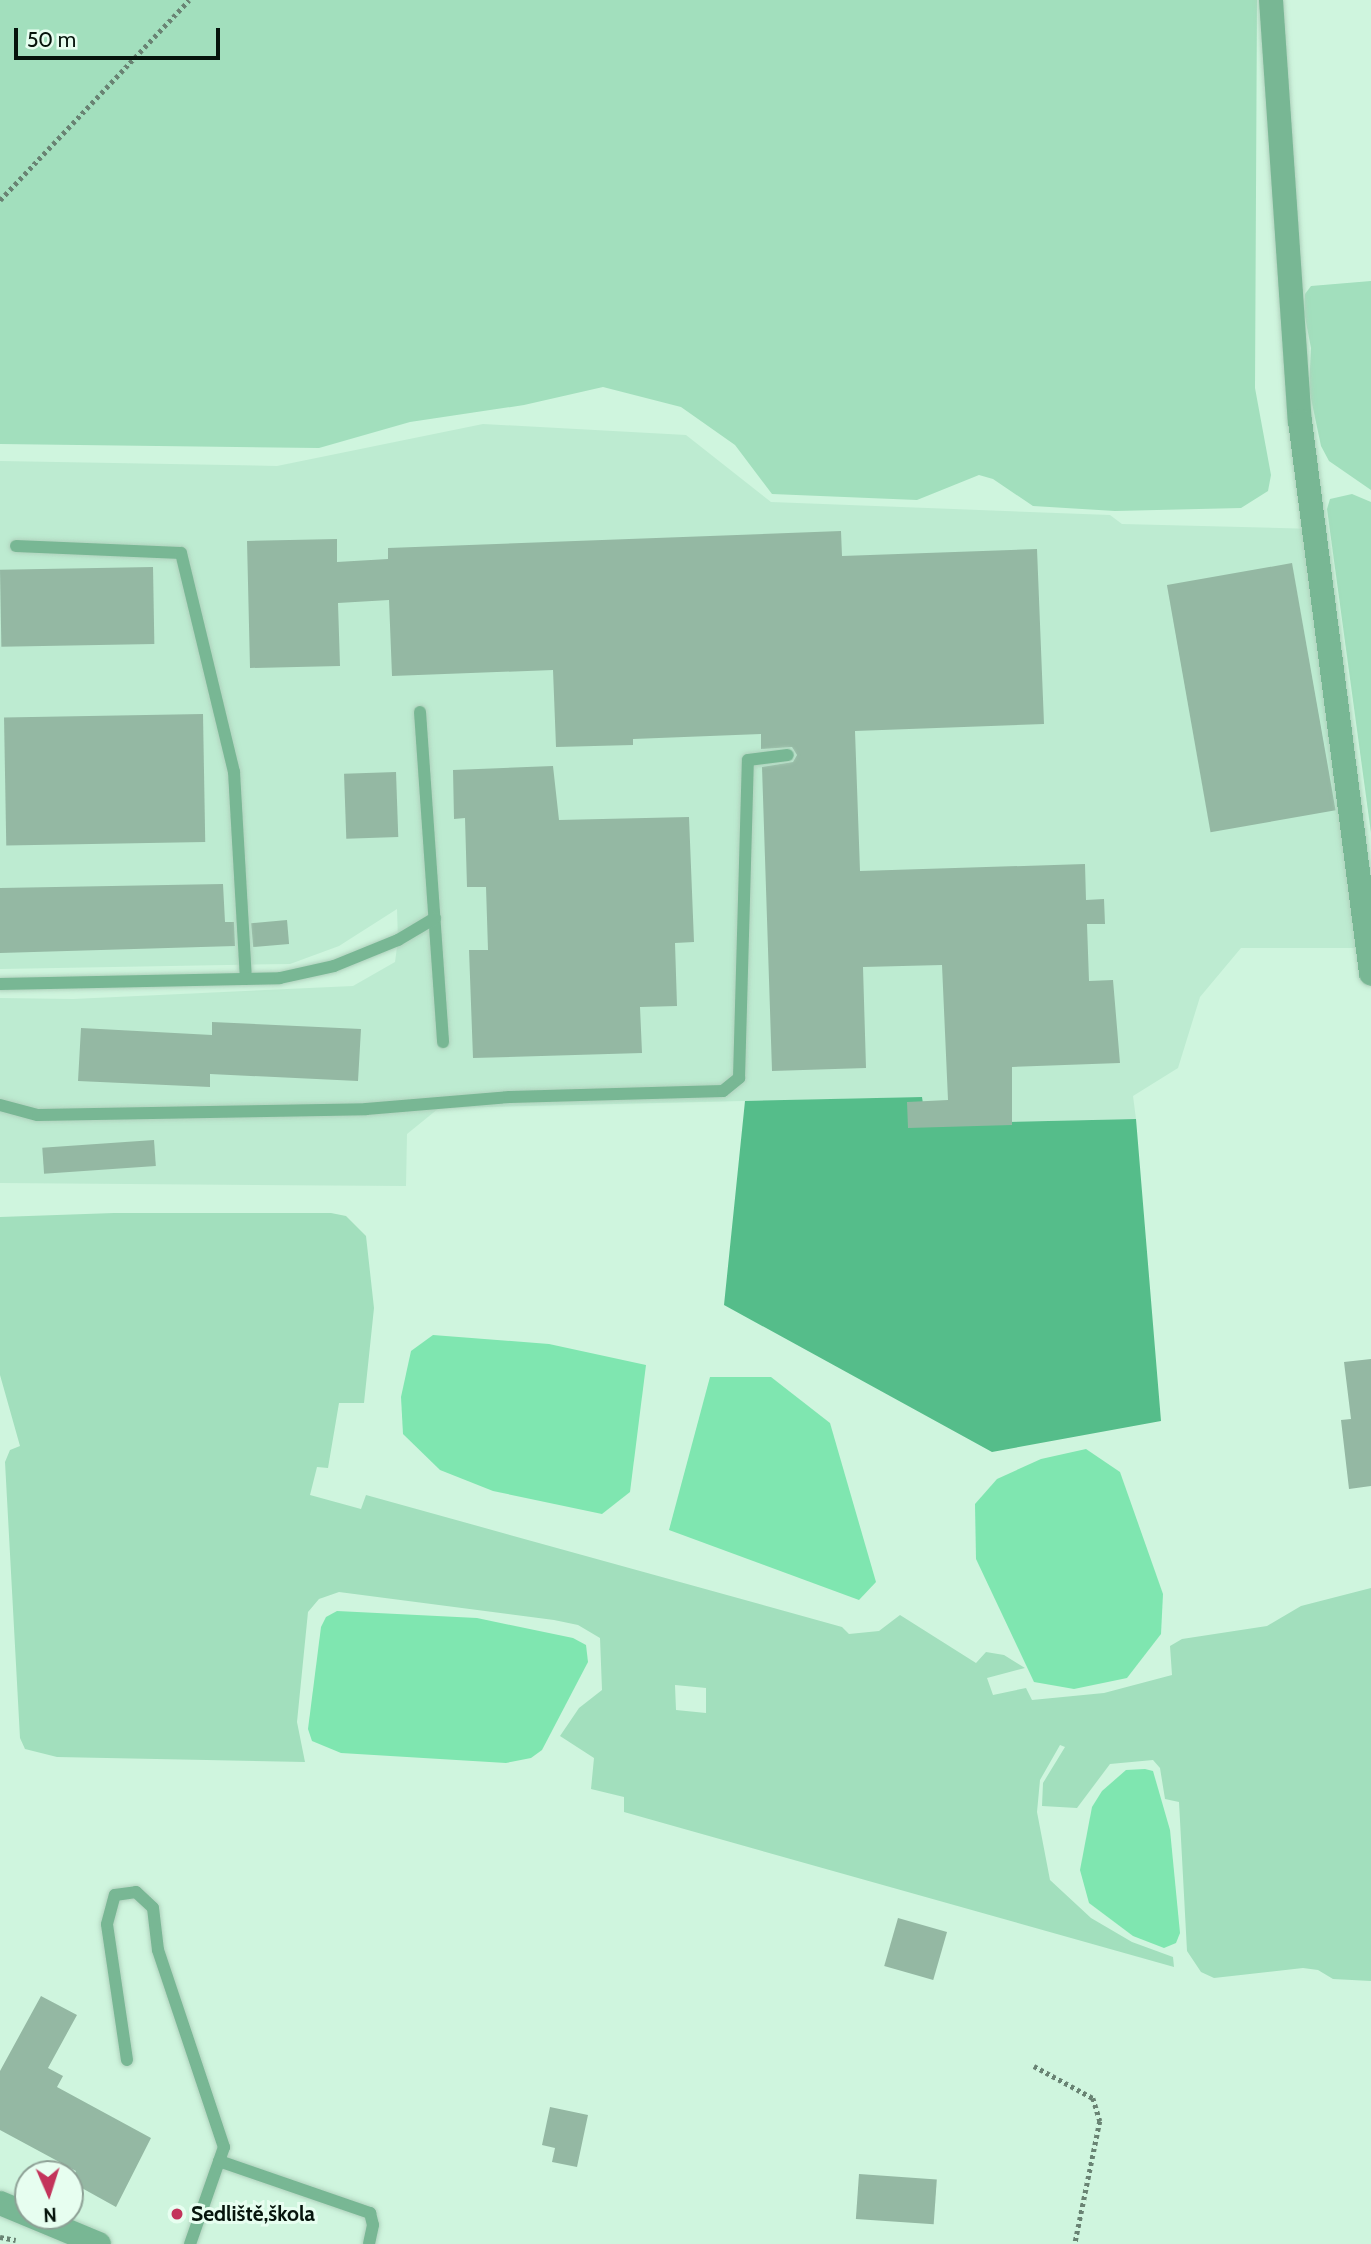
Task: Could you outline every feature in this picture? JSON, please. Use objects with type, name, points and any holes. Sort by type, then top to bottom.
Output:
[{"type":"street","points":[[1271,0],[1300,421],[1371,973]]},
{"type":"street","points":[[0,2203],[70,2239],[99,2244]]},
{"type":"lane","points":[[16,546],[181,553],[234,772],[246,979]]},
{"type":"lane","points":[[420,712],[443,1042]]},
{"type":"lane","points":[[0,1105],[37,1115],[366,1109],[510,1097],[723,1091],[739,1078],[748,760],[788,755]]},
{"type":"lane","points":[[0,984],[280,978],[334,966],[398,940],[435,918]]},
{"type":"lane","points":[[127,2060],[107,1924],[116,1895],[136,1892],[153,1908],[158,1950],[224,2147],[190,2244]]},
{"type":"lane","points":[[219,2161],[370,2213],[373,2225],[369,2244]]},
{"type":"path","points":[[0,200],[189,0]]},
{"type":"path","points":[[1034,2066],[1093,2098],[1100,2121],[1075,2244]]},
{"type":"shaded area","points":[[0,0],[1257,0],[1255,388],[1271,475],[1268,491],[1241,508],[1115,511],[1033,506],[993,479],[979,475],[917,500],[772,494],[735,445],[681,407],[603,387],[524,405],[410,422],[319,448],[0,444]]},
{"type":"shaded area","points":[[1371,281],[1371,490],[1329,461],[1321,446],[1309,389],[1311,348],[1304,312],[1305,294],[1311,286]]},
{"type":"shaded area","points":[[483,424],[686,435],[771,502],[1110,515],[1122,524],[1316,529],[1368,948],[1241,948],[1200,997],[1178,1068],[1133,1096],[1136,1119],[926,1124],[921,1097],[439,1108],[407,1134],[406,1186],[0,1183],[0,998],[73,999],[353,986],[395,962],[398,940],[397,909],[339,946],[290,964],[0,969],[0,461],[277,466]]},
{"type":"shaded area","points":[[1352,494],[1371,502],[1371,833],[1327,509],[1330,499]]},
{"type":"shaded area","points":[[922,1097],[926,1124],[1136,1119],[1161,1421],[992,1452],[724,1305],[745,1101]]},
{"type":"shaded area","points":[[114,1213],[331,1213],[346,1216],[366,1236],[374,1308],[364,1403],[339,1403],[328,1468],[317,1467],[310,1495],[361,1509],[366,1495],[842,1627],[849,1634],[879,1631],[900,1615],[976,1663],[986,1652],[1004,1655],[1025,1668],[987,1678],[993,1695],[1026,1688],[1032,1700],[1104,1693],[1172,1675],[1170,1646],[1182,1639],[1267,1626],[1301,1606],[1371,1588],[1371,1981],[1333,1979],[1318,1970],[1303,1968],[1214,1978],[1201,1972],[1187,1951],[1179,1802],[1165,1799],[1160,1768],[1153,1760],[1110,1764],[1077,1808],[1042,1806],[1043,1783],[1065,1747],[1060,1745],[1040,1780],[1037,1812],[1050,1880],[1091,1918],[1132,1942],[1173,1957],[1174,1967],[624,1812],[624,1797],[591,1789],[594,1758],[560,1736],[579,1708],[602,1690],[600,1638],[578,1625],[554,1620],[339,1592],[319,1599],[308,1612],[297,1722],[305,1762],[57,1757],[25,1749],[20,1738],[5,1462],[10,1450],[20,1446],[0,1375],[0,1217]],"holes":[[[675,1685],[706,1688],[706,1713],[676,1710]]]},
{"type":"shaded area","points":[[433,1335],[549,1344],[646,1365],[630,1492],[602,1514],[493,1491],[440,1470],[403,1434],[401,1397],[411,1351]]},
{"type":"shaded area","points":[[710,1377],[771,1377],[830,1423],[876,1582],[859,1600],[669,1530]]},
{"type":"shaded area","points":[[1086,1449],[1120,1472],[1163,1594],[1161,1634],[1127,1678],[1074,1689],[1034,1682],[976,1559],[975,1504],[997,1479],[1041,1459]]},
{"type":"shaded area","points":[[337,1611],[477,1618],[573,1638],[586,1645],[588,1662],[542,1750],[531,1758],[506,1763],[341,1753],[312,1741],[308,1729],[321,1627],[326,1617]]},
{"type":"shaded area","points":[[1126,1770],[1153,1771],[1170,1830],[1180,1933],[1176,1943],[1164,1948],[1133,1936],[1089,1903],[1080,1870],[1092,1807],[1102,1791]]},
{"type":"building","points":[[841,531],[842,556],[1037,549],[1044,724],[855,731],[860,871],[1085,864],[1086,900],[1104,899],[1105,924],[1087,924],[1089,981],[1113,980],[1120,1063],[1012,1067],[1012,1125],[908,1128],[907,1102],[948,1100],[942,965],[863,967],[866,1068],[772,1071],[762,767],[793,762],[797,755],[792,747],[761,749],[761,734],[633,739],[633,745],[556,747],[553,670],[392,676],[389,600],[338,603],[340,666],[250,668],[247,541],[337,539],[337,562],[388,559],[388,548]]},
{"type":"building","points":[[1292,563],[1336,810],[1211,832],[1167,585]]},
{"type":"building","points":[[153,567],[154,644],[1,647],[0,570]]},
{"type":"building","points":[[203,714],[205,842],[6,845],[4,717]]},
{"type":"building","points":[[553,766],[559,820],[689,817],[694,942],[675,943],[677,1006],[640,1007],[642,1053],[473,1058],[469,950],[488,950],[486,887],[467,887],[465,818],[454,819],[453,770]]},
{"type":"building","points":[[396,772],[398,837],[346,839],[344,774]]},
{"type":"building","points":[[223,884],[225,922],[234,922],[235,946],[0,953],[0,888]]},
{"type":"building","points":[[287,920],[289,944],[253,947],[251,923]]},
{"type":"building","points":[[212,1022],[361,1029],[358,1081],[210,1074],[210,1087],[78,1081],[81,1028],[212,1035]]},
{"type":"building","points":[[154,1140],[156,1166],[44,1174],[42,1148]]},
{"type":"building","points":[[1371,1359],[1371,1486],[1349,1489],[1341,1420],[1351,1419],[1344,1362]]},
{"type":"building","points":[[898,1918],[947,1932],[933,1980],[884,1966]]},
{"type":"building","points":[[41,1996],[77,2015],[48,2068],[63,2076],[57,2087],[151,2138],[116,2207],[84,2189],[84,2160],[56,2160],[0,2130],[0,2071]]},
{"type":"building","points":[[550,2107],[588,2115],[577,2167],[552,2162],[555,2148],[542,2145]]},
{"type":"building","points":[[859,2174],[937,2179],[934,2224],[856,2219]]},
{"type":"place","name":"Sedliště,škola","points":[[177,2214]]}]
